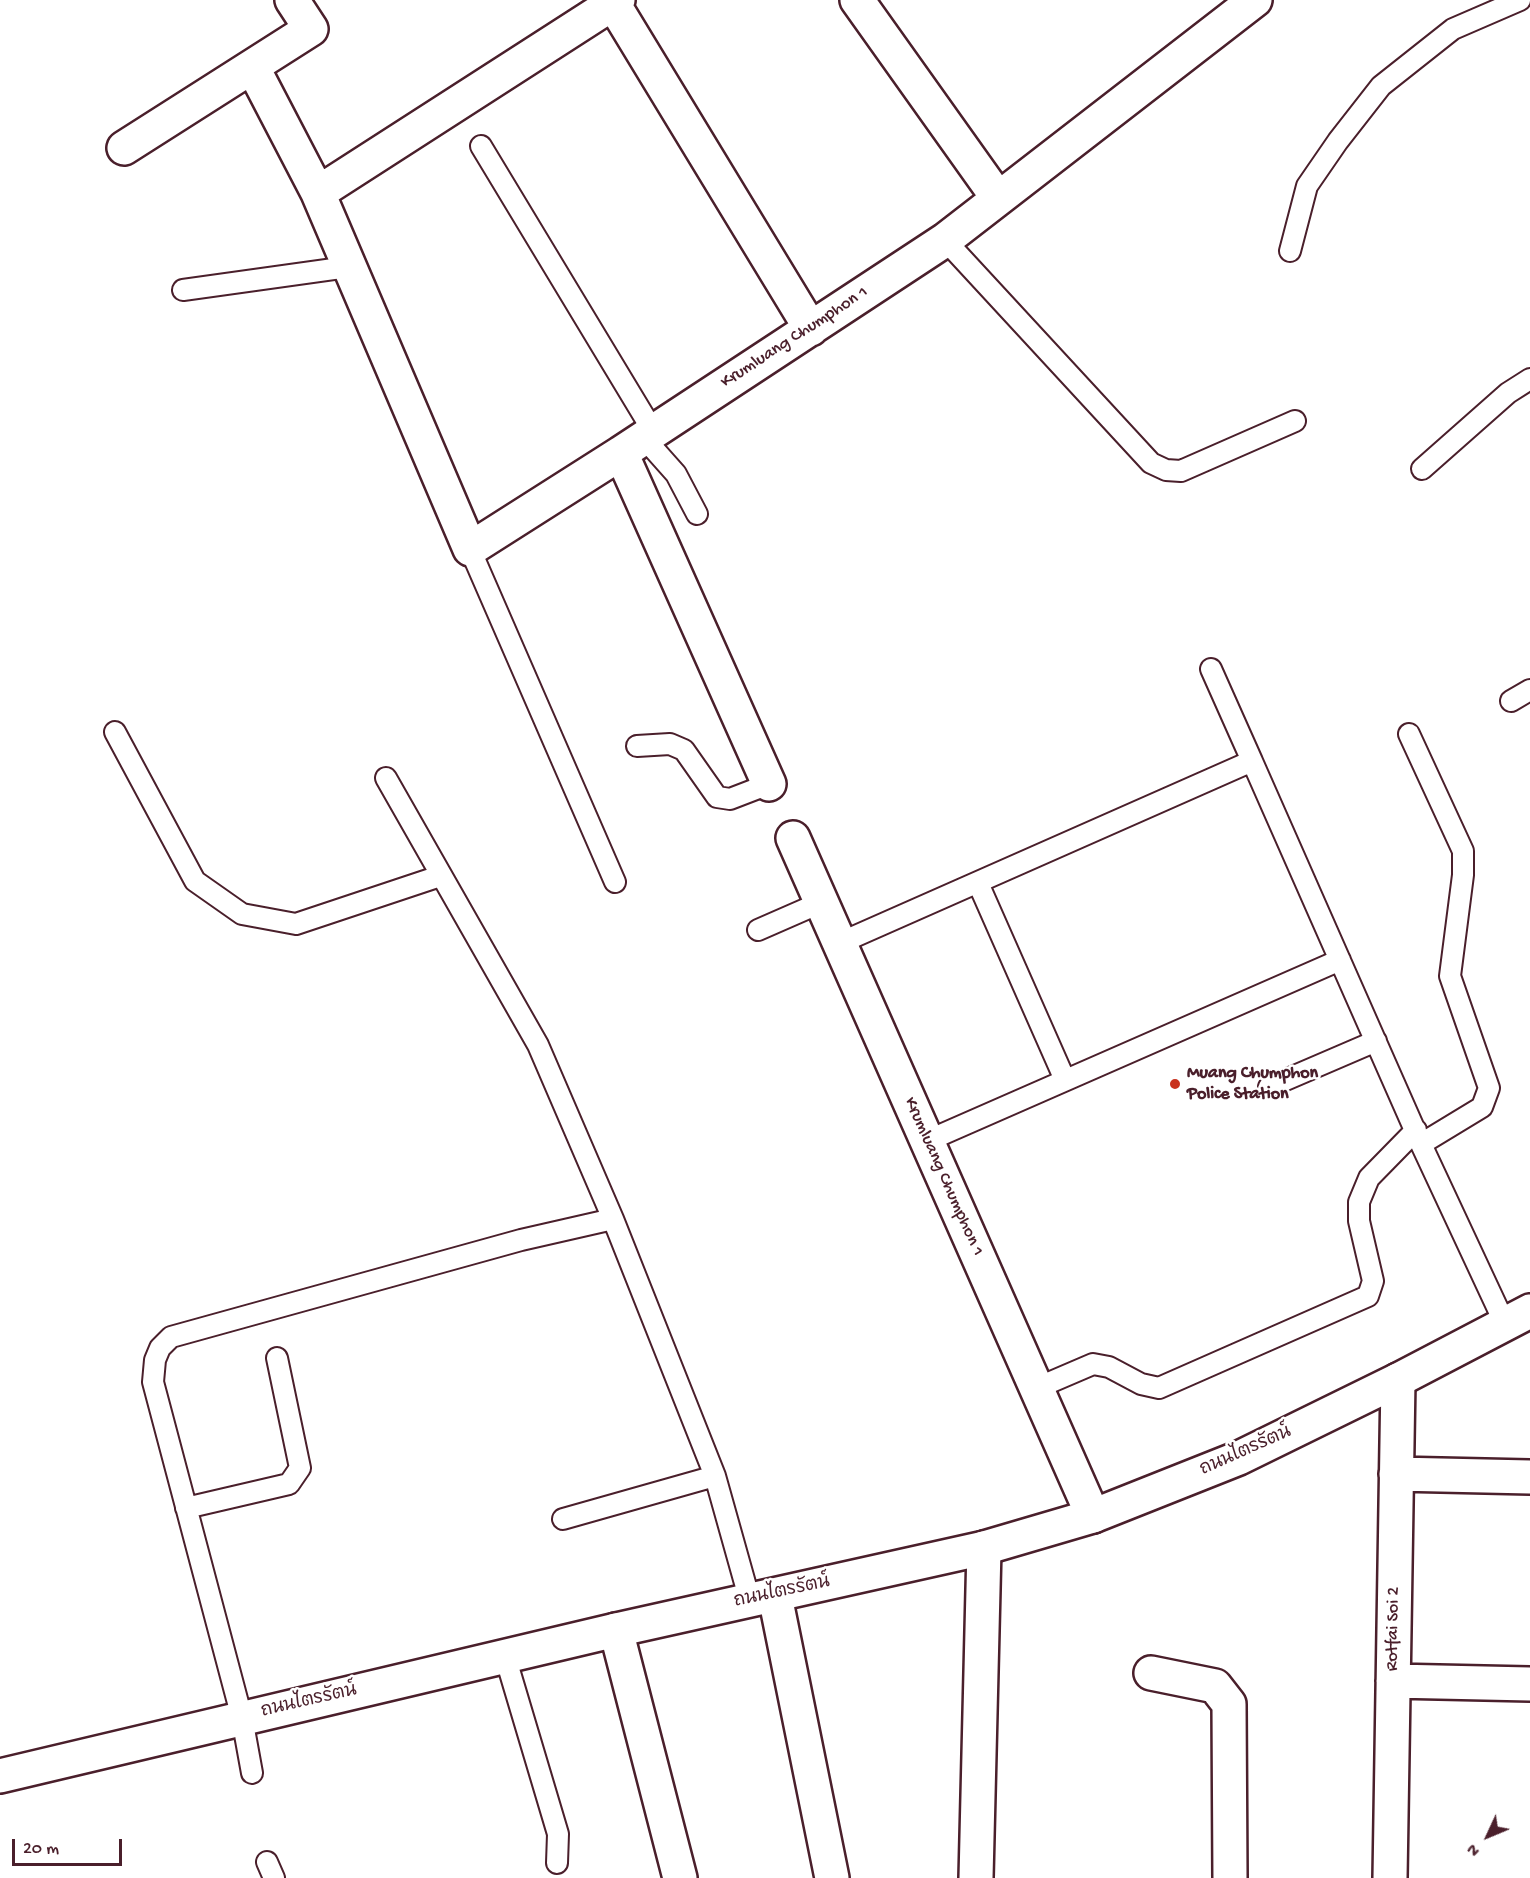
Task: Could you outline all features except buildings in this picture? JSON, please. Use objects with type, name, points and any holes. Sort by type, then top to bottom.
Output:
[{"type":"street","points":[[124,148],[311,29],[292,0]]},
{"type":"street","points":[[857,0],[998,198]]},
{"type":"street","name":"Krumluang Chumphon 1","points":[[470,549],[945,240],[1255,0]]},
{"type":"street","points":[[318,193],[614,1],[811,328]]},
{"type":"street","points":[[253,68],[318,193],[470,549]]},
{"type":"street","points":[[639,441],[769,784]]},
{"type":"street","name":"Krumluang Chumphon 1","points":[[793,838],[1093,1516]]},
{"type":"street","name":"ถนนไตรรัตน์","points":[[0,1776],[616,1630],[984,1548],[1093,1516],[1239,1458],[1398,1380],[1518,1317]]},
{"type":"street","name":"Rotfai Soi 2","points":[[1390,1878],[1398,1380]]},
{"type":"street","points":[[1396,1474],[1530,1477]]},
{"type":"street","points":[[976,1878],[984,1548]]},
{"type":"street","points":[[762,1598],[832,1878]]},
{"type":"street","points":[[616,1630],[680,1878]]},
{"type":"street","points":[[1151,1673],[1215,1686],[1229,1704],[1230,1878]]},
{"type":"street","points":[[1394,1681],[1530,1684]]},
{"type":"lane","points":[[1290,251],[1307,186],[1338,141],[1381,86],[1453,29],[1520,0]]},
{"type":"lane","points":[[481,146],[639,441],[676,474],[697,514]]},
{"type":"lane","points":[[945,240],[1151,463],[1166,470],[1181,471],[1295,421]]},
{"type":"lane","points":[[183,290],[348,267]]},
{"type":"lane","points":[[1422,469],[1508,393],[1530,379]]},
{"type":"lane","points":[[470,549],[615,882]]},
{"type":"lane","points":[[1210,669],[1419,1137],[1518,1317]]},
{"type":"lane","points":[[1511,701],[1530,690]]},
{"type":"lane","points":[[115,732],[195,881],[242,914],[296,924],[440,876]]},
{"type":"lane","points":[[1037,1389],[1093,1364],[1109,1367],[1140,1384],[1159,1388],[1368,1296],[1373,1281],[1359,1221],[1359,1202],[1369,1178],[1419,1137],[1482,1107],[1489,1088],[1450,976],[1463,874],[1463,851],[1409,734]]},
{"type":"lane","points":[[637,746],[670,744],[684,750],[717,797],[730,799],[769,784]]},
{"type":"lane","points":[[840,943],[1252,761]]},
{"type":"lane","points":[[386,778],[538,1045],[613,1219],[762,1598]]},
{"type":"lane","points":[[978,883],[1065,1080]]},
{"type":"lane","points":[[758,930],[822,902]]},
{"type":"lane","points":[[927,1141],[1340,960]]},
{"type":"lane","points":[[1269,1087],[1376,1041]]},
{"type":"lane","points":[[252,1773],[242,1718],[153,1382],[154,1360],[160,1348],[171,1337],[480,1251],[613,1219]]},
{"type":"lane","points":[[186,1508],[289,1484],[300,1468],[277,1358]]},
{"type":"lane","points":[[563,1519],[715,1476]]},
{"type":"lane","points":[[505,1656],[558,1834],[557,1863]]},
{"type":"place","name":"Muang Chumphon Police Station","points":[[1175,1084]]}]
